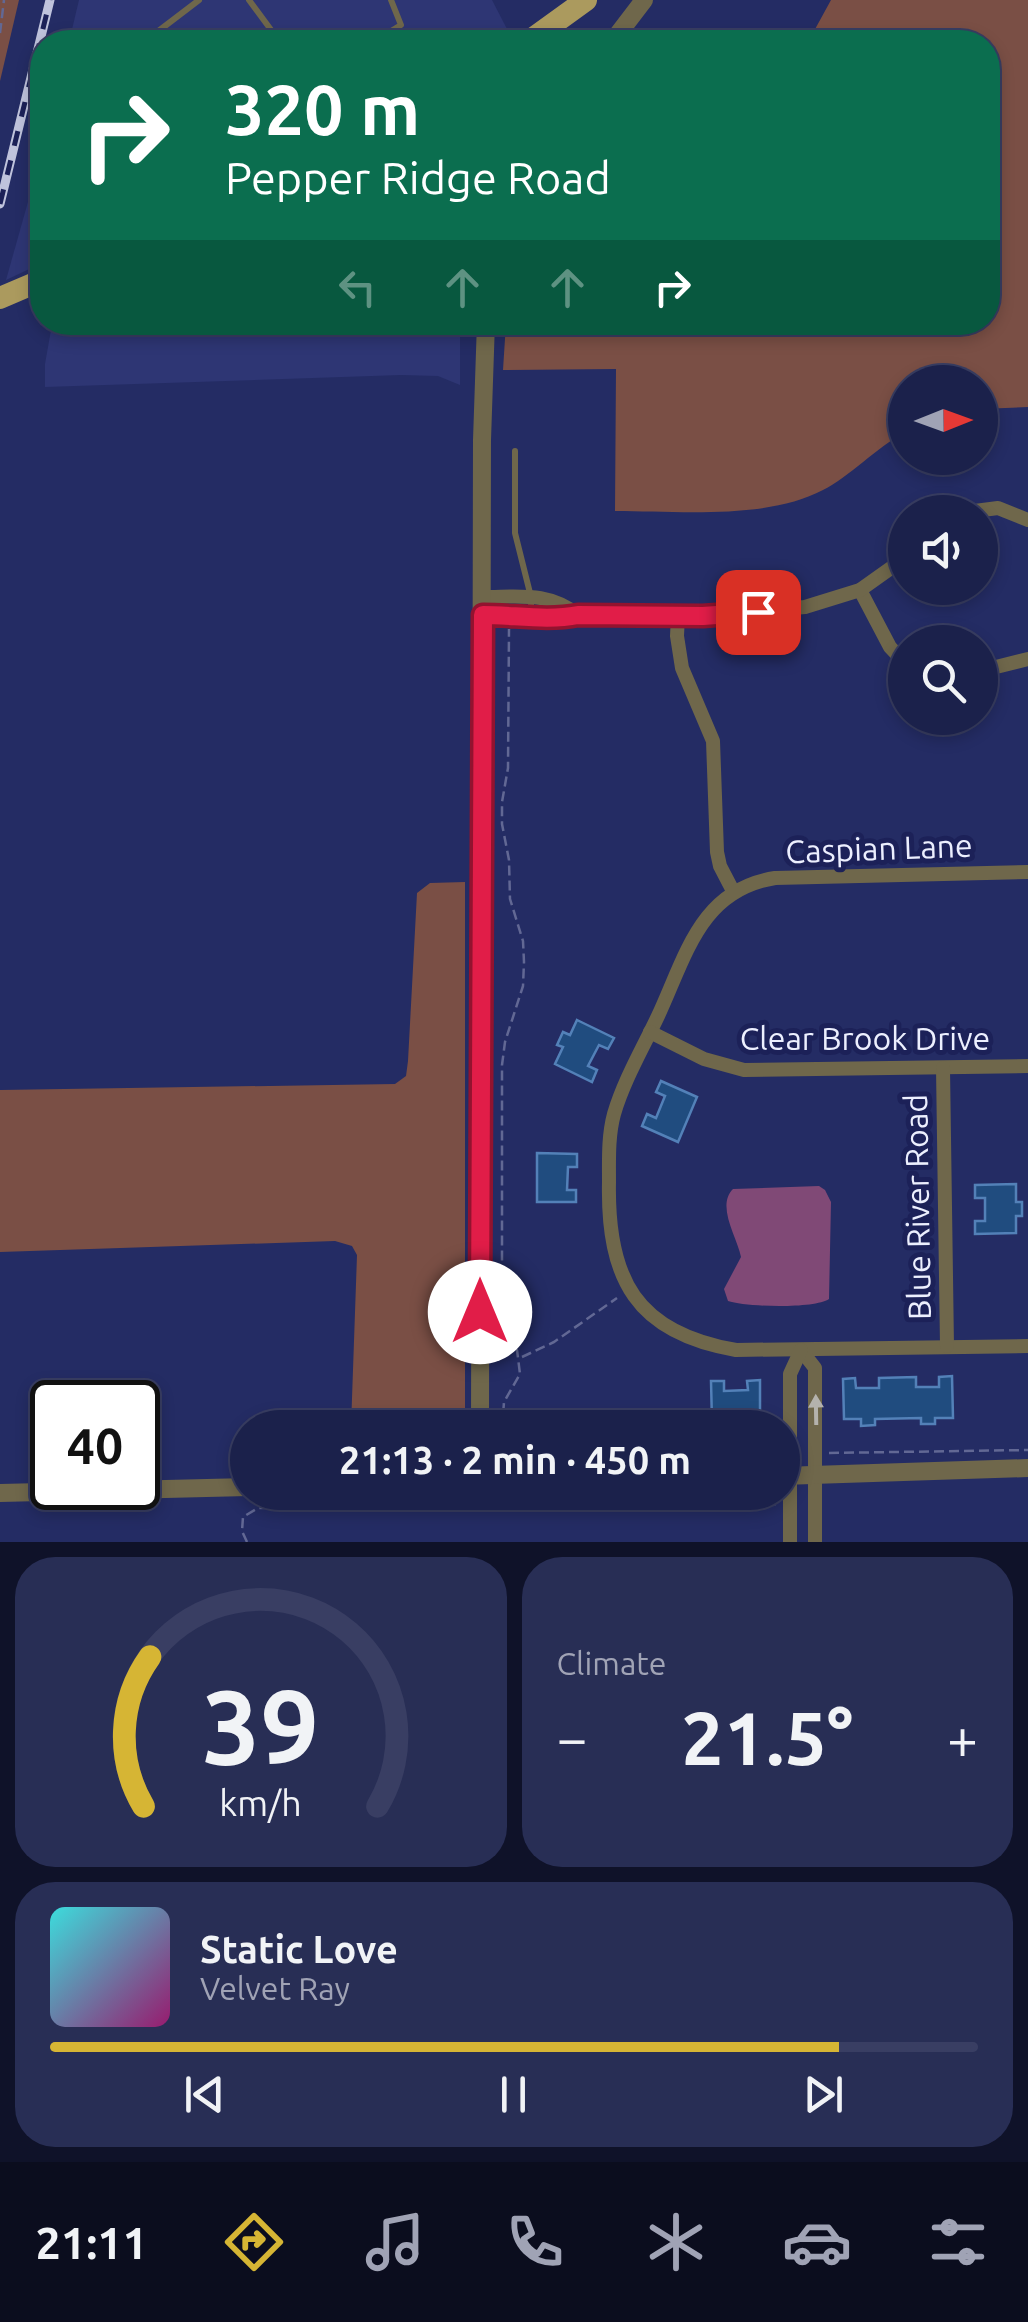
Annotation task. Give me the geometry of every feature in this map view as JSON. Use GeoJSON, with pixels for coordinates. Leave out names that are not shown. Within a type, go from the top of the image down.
{"type":"FeatureCollection","features":[{"type":"Feature","properties":{"kind":"main road"},"geometry":{"type":"LineString","coordinates":[[545,30],[586,0]]}},
{"type":"Feature","properties":{"kind":"main road"},"geometry":{"type":"LineString","coordinates":[[0,298],[30,285]]}},
{"type":"Feature","properties":{"kind":"street"},"geometry":{"type":"LineString","coordinates":[[621,30],[644,0]]}},
{"type":"Feature","properties":{"kind":"street"},"geometry":{"type":"LineString","coordinates":[[480,1410],[482,440],[486,335]]}},
{"type":"Feature","properties":{"kind":"street"},"geometry":{"type":"LineString","coordinates":[[998,508],[1028,520]]}},
{"type":"Feature","properties":{"kind":"street"},"geometry":{"type":"LineString","coordinates":[[482,606],[509,615],[558,619],[578,615],[727,615],[806,607],[860,590],[888,570]]}},
{"type":"Feature","properties":{"kind":"street"},"geometry":{"type":"LineString","coordinates":[[860,590],[888,643]]}},
{"type":"Feature","properties":{"kind":"street"},"geometry":{"type":"LineString","coordinates":[[482,606],[531,597],[561,602],[578,615]]}},
{"type":"Feature","properties":{"kind":"street"},"geometry":{"type":"LineString","coordinates":[[678,615],[682,668],[713,740],[717,852],[733,891],[713,908],[698,930],[619,1100],[610,1142],[610,1236],[615,1260],[630,1290],[661,1324],[705,1345],[736,1350],[1028,1346]]}},
{"type":"Feature","properties":{"kind":"street"},"geometry":{"type":"LineString","coordinates":[[998,666],[1028,659]]}},
{"type":"Feature","properties":{"kind":"street","name":"Caspian Lane"},"geometry":{"type":"LineString","coordinates":[[733,891],[760,880],[791,876],[1028,872]]}},
{"type":"Feature","properties":{"kind":"street","name":"Clear Brook Drive"},"geometry":{"type":"LineString","coordinates":[[650,1032],[704,1059],[744,1070],[1028,1066]]}},
{"type":"Feature","properties":{"kind":"street","name":"Blue River Road"},"geometry":{"type":"LineString","coordinates":[[942,1068],[947,1346]]}},
{"type":"Feature","properties":{"kind":"street"},"geometry":{"type":"LineString","coordinates":[[802,1350],[815,1368],[815,1542]]}},
{"type":"Feature","properties":{"kind":"street"},"geometry":{"type":"LineString","coordinates":[[789,1410],[790,1374],[802,1350]]}},
{"type":"Feature","properties":{"kind":"street"},"geometry":{"type":"LineString","coordinates":[[800,1476],[1028,1468]]}},
{"type":"Feature","properties":{"kind":"street"},"geometry":{"type":"LineString","coordinates":[[0,1493],[230,1487]]}},
{"type":"Feature","properties":{"kind":"street"},"geometry":{"type":"LineString","coordinates":[[788,1510],[790,1542]]}},
{"type":"Feature","properties":{"kind":"lane"},"geometry":{"type":"LineString","coordinates":[[160,30],[199,0]]}},
{"type":"Feature","properties":{"kind":"lane"},"geometry":{"type":"LineString","coordinates":[[249,0],[271,30]]}},
{"type":"Feature","properties":{"kind":"lane"},"geometry":{"type":"LineString","coordinates":[[391,0],[402,25],[393,30]]}},
{"type":"Feature","properties":{"kind":"lane"},"geometry":{"type":"LineString","coordinates":[[514,451],[515,533],[531,597],[531,615]]}},
{"type":"Feature","properties":{"kind":"path"},"geometry":{"type":"LineString","coordinates":[[0,34],[4,0]]}},
{"type":"Feature","properties":{"kind":"path"},"geometry":{"type":"LineString","coordinates":[[503,1410],[520,1374],[520,1358],[517,1350],[504,1342],[502,1333],[502,1064],[523,986],[524,962],[523,941],[510,899],[509,860],[502,824],[508,768],[509,615]]}},
{"type":"Feature","properties":{"kind":"path"},"geometry":{"type":"LineString","coordinates":[[520,1358],[554,1342],[630,1290]]}},
{"type":"Feature","properties":{"kind":"path"},"geometry":{"type":"LineString","coordinates":[[817,1454],[1028,1450]]}},
{"type":"Feature","properties":{"kind":"path"},"geometry":{"type":"LineString","coordinates":[[248,1542],[242,1521],[252,1510]]}},
{"type":"Feature","properties":{"kind":"shaded area"},"geometry":{"type":"Polygon","coordinates":[[[0,0],[19,0],[0,81],[0,0]]]}},
{"type":"Feature","properties":{"kind":"shaded area"},"geometry":{"type":"Polygon","coordinates":[[[79,0],[492,0],[507,29],[505,30],[72,30],[79,0]]]}},
{"type":"Feature","properties":{"kind":"shaded area"},"geometry":{"type":"Polygon","coordinates":[[[831,0],[1028,0],[1028,407],[998,408],[998,365],[888,365],[888,443],[823,490],[800,500],[749,510],[615,511],[616,369],[503,370],[505,335],[1000,335],[1000,30],[815,30],[831,0]]]}},
{"type":"Feature","properties":{"kind":"shaded area"},"geometry":{"type":"Polygon","coordinates":[[[30,195],[30,269],[6,280],[30,195]]]}},
{"type":"Feature","properties":{"kind":"shaded area"},"geometry":{"type":"Polygon","coordinates":[[[50,335],[460,335],[460,385],[438,376],[401,375],[45,387],[50,335]]]}},
{"type":"Feature","properties":{"kind":"shaded area"},"geometry":{"type":"Polygon","coordinates":[[[465,882],[465,1410],[352,1410],[357,1255],[352,1246],[335,1241],[0,1252],[0,1090],[395,1084],[406,1076],[417,893],[430,883],[465,882]]]}},
{"type":"Feature","properties":{"kind":"shaded area"},"geometry":{"type":"Polygon","coordinates":[[[819,1186],[831,1202],[829,1299],[780,1306],[728,1301],[724,1289],[741,1257],[727,1213],[728,1196],[733,1189],[819,1186]]]}},
{"type":"Feature","properties":{"kind":"building"},"geometry":{"type":"Polygon","coordinates":[[[577,1020],[614,1038],[608,1049],[599,1045],[588,1066],[597,1070],[592,1082],[555,1064],[563,1047],[557,1045],[563,1032],[570,1035],[577,1020]]]}},
{"type":"Feature","properties":{"kind":"building"},"geometry":{"type":"Polygon","coordinates":[[[661,1081],[697,1097],[678,1142],[642,1126],[647,1114],[656,1118],[665,1096],[656,1092],[661,1081]]]}},
{"type":"Feature","properties":{"kind":"building"},"geometry":{"type":"Polygon","coordinates":[[[537,1153],[577,1154],[577,1167],[568,1167],[567,1190],[576,1190],[576,1202],[537,1202],[537,1153]]]}},
{"type":"Feature","properties":{"kind":"building"},"geometry":{"type":"Polygon","coordinates":[[[1016,1184],[1016,1202],[1022,1202],[1022,1216],[1016,1216],[1016,1233],[975,1234],[975,1221],[985,1221],[985,1198],[975,1198],[975,1185],[1016,1184]]]}},
{"type":"Feature","properties":{"kind":"building"},"geometry":{"type":"Polygon","coordinates":[[[952,1376],[953,1418],[935,1418],[935,1424],[921,1424],[921,1418],[875,1419],[875,1425],[861,1426],[861,1419],[844,1419],[843,1379],[855,1378],[856,1388],[879,1388],[879,1378],[916,1377],[916,1387],[939,1387],[939,1377],[952,1376]]]}},
{"type":"Feature","properties":{"kind":"building"},"geometry":{"type":"Polygon","coordinates":[[[760,1380],[760,1410],[712,1410],[711,1381],[724,1381],[724,1391],[748,1390],[747,1381],[760,1380]]]}},
{"type":"Feature","properties":{"kind":"railway"},"geometry":{"type":"LineString","coordinates":[[43,30],[50,0]]}},
{"type":"Feature","properties":{"kind":"railway"},"geometry":{"type":"LineString","coordinates":[[0,204],[30,82]]}},
{"type":"Feature","properties":{"kind":"route"},"geometry":{"type":"LineString","coordinates":[[480,1312],[483,615],[558,619],[578,615],[703,616],[758,612]]}}]}
